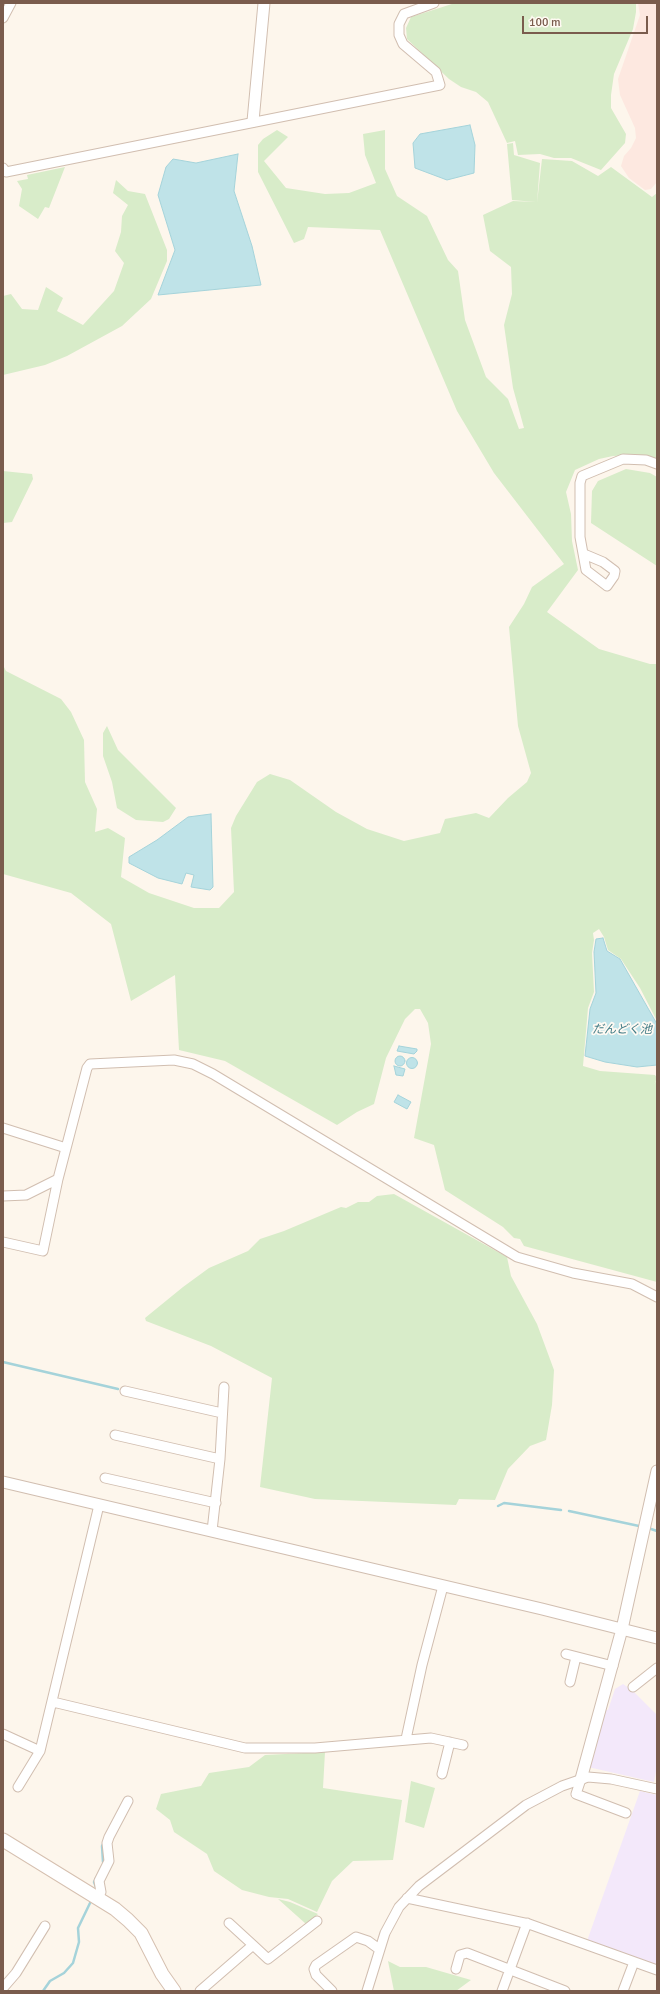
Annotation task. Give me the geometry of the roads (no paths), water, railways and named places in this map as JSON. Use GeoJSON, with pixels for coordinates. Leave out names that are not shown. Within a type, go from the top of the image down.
{"type":"FeatureCollection","features":[{"type":"Feature","properties":{"kind":"main road"},"geometry":{"type":"LineString","coordinates":[[3,1840],[115,1909],[141,1933],[162,1974],[174,1991]]}},
{"type":"Feature","properties":{"kind":"street"},"geometry":{"type":"LineString","coordinates":[[3,18],[11,3]]}},
{"type":"Feature","properties":{"kind":"street"},"geometry":{"type":"LineString","coordinates":[[253,121],[264,3]]}},
{"type":"Feature","properties":{"kind":"street"},"geometry":{"type":"LineString","coordinates":[[3,168],[6,172],[253,121],[440,85],[436,72],[403,44],[399,34],[399,24],[404,14],[434,3]]}},
{"type":"Feature","properties":{"kind":"street"},"geometry":{"type":"LineString","coordinates":[[584,554],[580,547],[580,483],[582,476],[623,459],[646,460],[657,464]]}},
{"type":"Feature","properties":{"kind":"street"},"geometry":{"type":"LineString","coordinates":[[3,1242],[42,1251],[84,1075],[90,1064],[174,1060],[193,1064],[230,1084],[517,1257],[573,1273],[632,1284],[657,1296]]}},
{"type":"Feature","properties":{"kind":"street"},"geometry":{"type":"LineString","coordinates":[[3,1128],[66,1148]]}},
{"type":"Feature","properties":{"kind":"street"},"geometry":{"type":"LineString","coordinates":[[3,1196],[26,1195],[58,1179]]}},
{"type":"Feature","properties":{"kind":"street"},"geometry":{"type":"LineString","coordinates":[[212,1531],[220,1459],[224,1387]]}},
{"type":"Feature","properties":{"kind":"street"},"geometry":{"type":"LineString","coordinates":[[126,1390],[222,1413]]}},
{"type":"Feature","properties":{"kind":"street"},"geometry":{"type":"LineString","coordinates":[[115,1435],[220,1459]]}},
{"type":"Feature","properties":{"kind":"street"},"geometry":{"type":"LineString","coordinates":[[626,1813],[576,1794],[622,1629],[657,1471]]}},
{"type":"Feature","properties":{"kind":"street"},"geometry":{"type":"LineString","coordinates":[[105,1478],[216,1503]]}},
{"type":"Feature","properties":{"kind":"street"},"geometry":{"type":"LineString","coordinates":[[3,1482],[657,1638]]}},
{"type":"Feature","properties":{"kind":"street"},"geometry":{"type":"LineString","coordinates":[[18,1787],[40,1751],[99,1505]]}},
{"type":"Feature","properties":{"kind":"street"},"geometry":{"type":"LineString","coordinates":[[406,1739],[422,1665],[443,1586]]}},
{"type":"Feature","properties":{"kind":"street"},"geometry":{"type":"LineString","coordinates":[[566,1654],[612,1666]]}},
{"type":"Feature","properties":{"kind":"street"},"geometry":{"type":"LineString","coordinates":[[570,1682],[576,1657]]}},
{"type":"Feature","properties":{"kind":"street"},"geometry":{"type":"LineString","coordinates":[[633,1687],[657,1668]]}},
{"type":"Feature","properties":{"kind":"street"},"geometry":{"type":"LineString","coordinates":[[52,1702],[245,1748],[315,1748],[431,1738],[463,1745]]}},
{"type":"Feature","properties":{"kind":"street"},"geometry":{"type":"LineString","coordinates":[[3,1734],[40,1751]]}},
{"type":"Feature","properties":{"kind":"street"},"geometry":{"type":"LineString","coordinates":[[442,1774],[450,1742]]}},
{"type":"Feature","properties":{"kind":"street"},"geometry":{"type":"LineString","coordinates":[[367,1991],[379,1949],[391,1920],[407,1898],[419,1886],[526,1805],[541,1796],[581,1779],[592,1777],[611,1779],[657,1789]]}},
{"type":"Feature","properties":{"kind":"street"},"geometry":{"type":"LineString","coordinates":[[98,1898],[101,1892],[99,1881],[109,1860],[107,1843],[128,1802]]}},
{"type":"Feature","properties":{"kind":"street"},"geometry":{"type":"LineString","coordinates":[[407,1898],[526,1923],[657,1970]]}},
{"type":"Feature","properties":{"kind":"street"},"geometry":{"type":"LineString","coordinates":[[229,1923],[268,1960],[317,1921]]}},
{"type":"Feature","properties":{"kind":"street"},"geometry":{"type":"LineString","coordinates":[[502,1991],[526,1923]]}},
{"type":"Feature","properties":{"kind":"street"},"geometry":{"type":"LineString","coordinates":[[3,1988],[16,1973],[45,1926]]}},
{"type":"Feature","properties":{"kind":"street"},"geometry":{"type":"LineString","coordinates":[[332,1991],[316,1975],[314,1969],[316,1965],[356,1937],[368,1941],[379,1949]]}},
{"type":"Feature","properties":{"kind":"street"},"geometry":{"type":"LineString","coordinates":[[200,1991],[253,1945]]}},
{"type":"Feature","properties":{"kind":"street"},"geometry":{"type":"LineString","coordinates":[[456,1970],[460,1955],[467,1953],[506,1967],[509,1971],[565,1991]]}},
{"type":"Feature","properties":{"kind":"street"},"geometry":{"type":"LineString","coordinates":[[623,1991],[634,1962]]}},
{"type":"Feature","properties":{"kind":"water"},"geometry":{"type":"Polygon","coordinates":[[[470,125],[475,145],[474,173],[447,180],[415,168],[413,143],[420,134],[470,125]]]}},
{"type":"Feature","properties":{"kind":"water"},"geometry":{"type":"Polygon","coordinates":[[[238,154],[234,191],[252,246],[261,285],[158,295],[175,250],[158,195],[166,167],[173,159],[196,163],[238,154]]]}},
{"type":"Feature","properties":{"kind":"water"},"geometry":{"type":"Polygon","coordinates":[[[211,814],[213,887],[210,890],[191,887],[194,875],[186,873],[182,884],[158,878],[129,863],[129,857],[157,840],[188,817],[211,814]]]}},
{"type":"Feature","properties":{"kind":"water","name":"だんどく池"},"geometry":{"type":"Polygon","coordinates":[[[603,938],[607,951],[620,959],[657,1024],[657,1065],[637,1067],[605,1062],[585,1056],[590,1009],[596,993],[594,952],[596,939],[603,938]]]}},
{"type":"Feature","properties":{"kind":"water"},"geometry":{"type":"Polygon","coordinates":[[[399,1046],[417,1049],[417,1051],[414,1054],[397,1051],[399,1046]]]}},
{"type":"Feature","properties":{"kind":"water"},"geometry":{"type":"Polygon","coordinates":[[[400,1056],[405,1061],[400,1066],[395,1061],[400,1056]]]}},
{"type":"Feature","properties":{"kind":"water"},"geometry":{"type":"Polygon","coordinates":[[[412,1057],[416,1059],[418,1063],[416,1067],[412,1069],[408,1067],[406,1063],[408,1059],[412,1057]]]}},
{"type":"Feature","properties":{"kind":"water"},"geometry":{"type":"Polygon","coordinates":[[[394,1066],[405,1069],[403,1076],[396,1075],[394,1066]]]}},
{"type":"Feature","properties":{"kind":"water"},"geometry":{"type":"Polygon","coordinates":[[[398,1095],[411,1102],[407,1109],[394,1102],[398,1095]]]}},
{"type":"Feature","properties":{"kind":"waterway"},"geometry":{"type":"LineString","coordinates":[[3,1362],[118,1389]]}},
{"type":"Feature","properties":{"kind":"waterway"},"geometry":{"type":"LineString","coordinates":[[498,1506],[504,1503],[561,1510]]}},
{"type":"Feature","properties":{"kind":"waterway"},"geometry":{"type":"LineString","coordinates":[[569,1511],[639,1526]]}},
{"type":"Feature","properties":{"kind":"waterway"},"geometry":{"type":"LineString","coordinates":[[651,1529],[657,1531]]}},
{"type":"Feature","properties":{"kind":"waterway"},"geometry":{"type":"LineString","coordinates":[[103,1862],[102,1846],[104,1842]]}},
{"type":"Feature","properties":{"kind":"waterway"},"geometry":{"type":"LineString","coordinates":[[96,1878],[94,1882],[96,1887]]}},
{"type":"Feature","properties":{"kind":"waterway"},"geometry":{"type":"LineString","coordinates":[[43,1991],[50,1981],[64,1973],[73,1963],[79,1942],[78,1928],[91,1901]]}}]}
